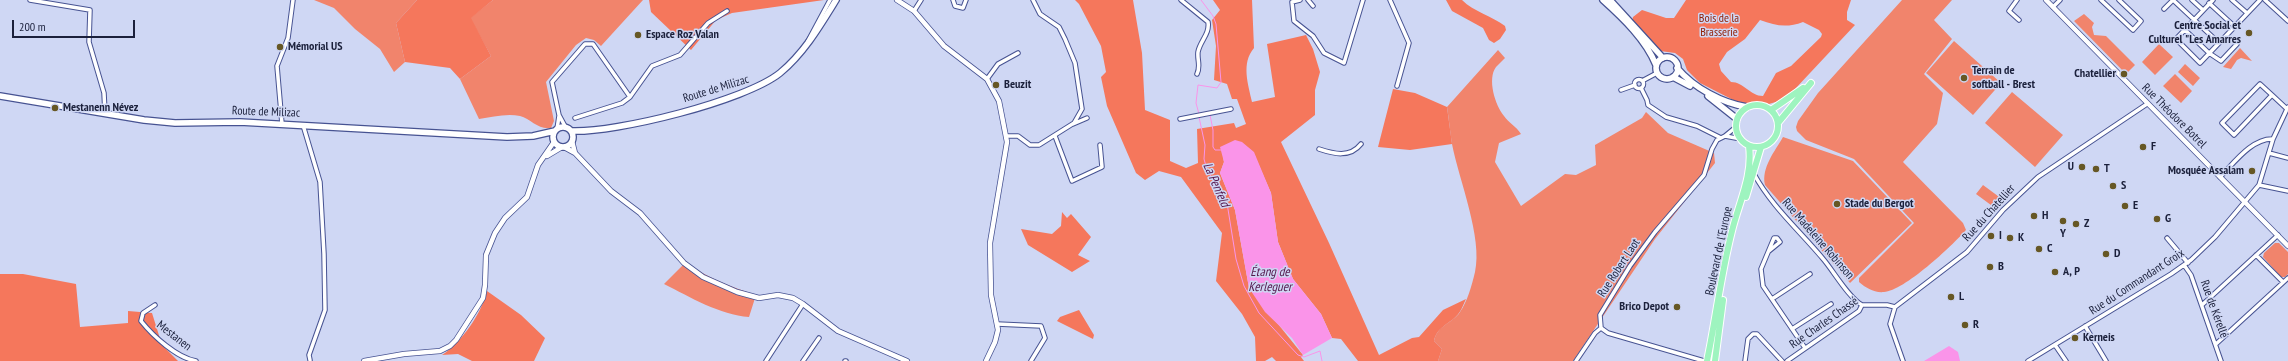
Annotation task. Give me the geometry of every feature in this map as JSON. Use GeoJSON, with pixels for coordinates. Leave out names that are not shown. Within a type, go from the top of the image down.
{"type":"FeatureCollection","features":[{"type":"Feature","properties":{"kind":"main road","name":"Route de Milizac"},"geometry":{"type":"LineString","coordinates":[[572,140],[587,132],[682,111],[756,88],[780,73],[807,44],[836,0]]}},
{"type":"Feature","properties":{"kind":"main road"},"geometry":{"type":"LineString","coordinates":[[1604,0],[1633,30],[1650,52],[1656,65],[1657,73],[1665,79],[1673,77],[1713,99],[1737,119]]}},
{"type":"Feature","properties":{"kind":"main road"},"geometry":{"type":"LineString","coordinates":[[1610,0],[1663,58],[1674,60],[1677,68],[1688,80],[1732,105],[1747,107],[1759,105],[1771,110],[1778,123],[1778,129],[1772,141],[1760,147],[1749,146],[1740,139],[1736,127],[1737,119],[1747,107]]}},
{"type":"Feature","properties":{"kind":"main road"},"geometry":{"type":"LineString","coordinates":[[1656,65],[1663,58]]}},
{"type":"Feature","properties":{"kind":"main road"},"geometry":{"type":"LineString","coordinates":[[1673,77],[1677,68]]}},
{"type":"Feature","properties":{"kind":"main road"},"geometry":{"type":"LineString","coordinates":[[1771,110],[1811,83],[1778,123]]}},
{"type":"Feature","properties":{"kind":"main road","name":"Route de Milizac"},"geometry":{"type":"LineString","coordinates":[[0,96],[144,120],[175,123],[240,122],[479,136],[533,136],[556,130]]}},
{"type":"Feature","properties":{"kind":"main road","name":"Route de Milizac"},"geometry":{"type":"LineString","coordinates":[[568,129],[587,132]]}},
{"type":"Feature","properties":{"kind":"main road"},"geometry":{"type":"LineString","coordinates":[[568,129],[572,140],[563,147],[554,142],[556,130],[568,129]]}},
{"type":"Feature","properties":{"kind":"main road","name":"Route de Milizac"},"geometry":{"type":"LineString","coordinates":[[533,136],[554,142]]}},
{"type":"Feature","properties":{"kind":"main road","name":"Boulevard de l'Europe"},"geometry":{"type":"LineString","coordinates":[[1707,361],[1732,232],[1750,172],[1751,159],[1749,146]]}},
{"type":"Feature","properties":{"kind":"main road","name":"Boulevard de l'Europe"},"geometry":{"type":"LineString","coordinates":[[1715,361],[1730,255],[1754,174],[1760,147]]}},
{"type":"Feature","properties":{"kind":"street"},"geometry":{"type":"LineString","coordinates":[[30,0],[90,10],[89,42],[104,93],[105,113]]}},
{"type":"Feature","properties":{"kind":"street"},"geometry":{"type":"LineString","coordinates":[[282,124],[277,66],[288,38],[293,0]]}},
{"type":"Feature","properties":{"kind":"street"},"geometry":{"type":"LineString","coordinates":[[807,44],[808,36],[830,0]]}},
{"type":"Feature","properties":{"kind":"street"},"geometry":{"type":"LineString","coordinates":[[897,0],[914,11],[944,46],[987,79],[999,101],[1007,136],[1006,151],[990,243],[991,295],[997,324],[995,342],[986,361]]}},
{"type":"Feature","properties":{"kind":"street"},"geometry":{"type":"LineString","coordinates":[[914,11],[921,0]]}},
{"type":"Feature","properties":{"kind":"street"},"geometry":{"type":"LineString","coordinates":[[954,0],[955,6],[963,8],[966,0]]}},
{"type":"Feature","properties":{"kind":"street"},"geometry":{"type":"LineString","coordinates":[[1033,0],[1040,14],[1059,27],[1075,63],[1082,109],[1073,124]]}},
{"type":"Feature","properties":{"kind":"street"},"geometry":{"type":"LineString","coordinates":[[1181,0],[1208,22],[1208,32],[1198,53],[1199,69],[1197,74]]}},
{"type":"Feature","properties":{"kind":"street"},"geometry":{"type":"LineString","coordinates":[[1300,0],[1292,2],[1294,22],[1313,36],[1324,54],[1344,63],[1364,0]]}},
{"type":"Feature","properties":{"kind":"street"},"geometry":{"type":"LineString","coordinates":[[1308,0],[1314,6]]}},
{"type":"Feature","properties":{"kind":"street"},"geometry":{"type":"LineString","coordinates":[[1390,0],[1409,43],[1397,86]]}},
{"type":"Feature","properties":{"kind":"street"},"geometry":{"type":"LineString","coordinates":[[2017,0],[2010,11],[2019,20]]}},
{"type":"Feature","properties":{"kind":"street","name":"Rue Théodore Botrel"},"geometry":{"type":"LineString","coordinates":[[2046,0],[2288,246]]}},
{"type":"Feature","properties":{"kind":"street"},"geometry":{"type":"LineString","coordinates":[[2053,7],[2060,0]]}},
{"type":"Feature","properties":{"kind":"street"},"geometry":{"type":"LineString","coordinates":[[2104,1],[2132,30],[2141,21],[2119,0]]}},
{"type":"Feature","properties":{"kind":"street"},"geometry":{"type":"LineString","coordinates":[[2164,9],[2173,0],[2219,43]]}},
{"type":"Feature","properties":{"kind":"street"},"geometry":{"type":"LineString","coordinates":[[2192,0],[2203,10]]}},
{"type":"Feature","properties":{"kind":"street"},"geometry":{"type":"LineString","coordinates":[[2213,0],[2176,39],[2200,63],[2260,0]]}},
{"type":"Feature","properties":{"kind":"street"},"geometry":{"type":"LineString","coordinates":[[2232,0],[2247,13]]}},
{"type":"Feature","properties":{"kind":"street"},"geometry":{"type":"LineString","coordinates":[[2265,0],[2288,21]]}},
{"type":"Feature","properties":{"kind":"street"},"geometry":{"type":"LineString","coordinates":[[2210,4],[2234,26]]}},
{"type":"Feature","properties":{"kind":"street"},"geometry":{"type":"LineString","coordinates":[[575,118],[622,103],[630,97],[652,66],[680,55],[708,23],[727,11]]}},
{"type":"Feature","properties":{"kind":"street"},"geometry":{"type":"LineString","coordinates":[[2185,30],[2209,53],[2220,61],[2237,44]]}},
{"type":"Feature","properties":{"kind":"street"},"geometry":{"type":"LineString","coordinates":[[568,129],[559,115],[552,82],[588,42],[593,44],[630,97]]}},
{"type":"Feature","properties":{"kind":"street"},"geometry":{"type":"LineString","coordinates":[[987,79],[998,64],[1018,53]]}},
{"type":"Feature","properties":{"kind":"street"},"geometry":{"type":"LineString","coordinates":[[1621,90],[1635,85],[1637,80],[1642,81],[1657,73]]}},
{"type":"Feature","properties":{"kind":"street"},"geometry":{"type":"LineString","coordinates":[[1642,81],[1643,85],[1641,88],[1648,105],[1666,117],[1697,126],[1723,137],[1740,139]]}},
{"type":"Feature","properties":{"kind":"street"},"geometry":{"type":"LineString","coordinates":[[2272,95],[2234,135],[2222,123],[2260,84],[2288,108]]}},
{"type":"Feature","properties":{"kind":"street"},"geometry":{"type":"LineString","coordinates":[[1635,85],[1641,88]]}},
{"type":"Feature","properties":{"kind":"street","name":"Rue du Chatellier"},"geometry":{"type":"LineString","coordinates":[[1895,307],[1967,252],[2011,201],[2041,174],[2147,104]]}},
{"type":"Feature","properties":{"kind":"street","name":"Rue du Commandant Groix"},"geometry":{"type":"LineString","coordinates":[[2028,361],[2186,264],[2215,237],[2259,185],[2273,139],[2288,108]]}},
{"type":"Feature","properties":{"kind":"street"},"geometry":{"type":"LineString","coordinates":[[1180,119],[1199,114],[1231,109]]}},
{"type":"Feature","properties":{"kind":"street"},"geometry":{"type":"LineString","coordinates":[[556,130],[559,115]]}},
{"type":"Feature","properties":{"kind":"street"},"geometry":{"type":"LineString","coordinates":[[1007,136],[1018,136],[1034,146],[1055,136],[1073,124],[1087,118]]}},
{"type":"Feature","properties":{"kind":"street"},"geometry":{"type":"LineString","coordinates":[[303,125],[320,182],[324,254],[325,310],[309,356],[310,361]]}},
{"type":"Feature","properties":{"kind":"street","name":"Rue Robert Laot"},"geometry":{"type":"LineString","coordinates":[[1601,328],[1600,315],[1630,266],[1656,232],[1704,175],[1714,144],[1736,127]]}},
{"type":"Feature","properties":{"kind":"street"},"geometry":{"type":"LineString","coordinates":[[1055,136],[1072,181],[1102,167],[1100,145]]}},
{"type":"Feature","properties":{"kind":"street"},"geometry":{"type":"LineString","coordinates":[[2220,177],[2254,144],[2267,139],[2273,139]]}},
{"type":"Feature","properties":{"kind":"street"},"geometry":{"type":"LineString","coordinates":[[572,140],[575,153]]}},
{"type":"Feature","properties":{"kind":"street"},"geometry":{"type":"LineString","coordinates":[[364,361],[404,354],[440,351],[450,346],[456,340],[483,298],[488,248],[505,218],[527,196],[538,165],[554,142]]}},
{"type":"Feature","properties":{"kind":"street"},"geometry":{"type":"LineString","coordinates":[[1319,149],[1349,154],[1356,151],[1361,144]]}},
{"type":"Feature","properties":{"kind":"street"},"geometry":{"type":"LineString","coordinates":[[542,160],[563,147],[575,153],[612,191],[640,213],[669,247],[696,273],[737,292],[759,298],[783,295],[803,304],[838,331],[907,361]]}},
{"type":"Feature","properties":{"kind":"street"},"geometry":{"type":"LineString","coordinates":[[2270,152],[2288,158]]}},
{"type":"Feature","properties":{"kind":"street","name":"Rue Madeleine Robinson"},"geometry":{"type":"LineString","coordinates":[[1754,174],[1760,185],[1790,224],[1824,259],[1855,300],[1862,304]]}},
{"type":"Feature","properties":{"kind":"street"},"geometry":{"type":"LineString","coordinates":[[1751,184],[1760,185]]}},
{"type":"Feature","properties":{"kind":"street"},"geometry":{"type":"LineString","coordinates":[[2259,185],[2288,191]]}},
{"type":"Feature","properties":{"kind":"street"},"geometry":{"type":"LineString","coordinates":[[2202,306],[2278,235]]}},
{"type":"Feature","properties":{"kind":"street","name":"Rue de Kérellé"},"geometry":{"type":"LineString","coordinates":[[2167,238],[2186,264],[2191,275],[2221,361]]}},
{"type":"Feature","properties":{"kind":"street"},"geometry":{"type":"LineString","coordinates":[[1769,251],[1761,269],[1763,286],[1805,348]]}},
{"type":"Feature","properties":{"kind":"street"},"geometry":{"type":"LineString","coordinates":[[2256,255],[2283,282]]}},
{"type":"Feature","properties":{"kind":"street"},"geometry":{"type":"LineString","coordinates":[[1772,299],[1810,274]]}},
{"type":"Feature","properties":{"kind":"street"},"geometry":{"type":"LineString","coordinates":[[2216,344],[2288,278]]}},
{"type":"Feature","properties":{"kind":"street"},"geometry":{"type":"LineString","coordinates":[[766,361],[803,304]]}},
{"type":"Feature","properties":{"kind":"street"},"geometry":{"type":"LineString","coordinates":[[1792,329],[1830,304]]}},
{"type":"Feature","properties":{"kind":"street","name":"Rue Charles Chassé"},"geometry":{"type":"LineString","coordinates":[[1788,361],[1859,310],[1862,304],[1887,305],[1895,307]]}},
{"type":"Feature","properties":{"kind":"street","name":"Mestanen"},"geometry":{"type":"LineString","coordinates":[[155,305],[143,313],[141,321],[177,355],[185,360],[196,361]]}},
{"type":"Feature","properties":{"kind":"street"},"geometry":{"type":"LineString","coordinates":[[1895,307],[1890,324],[1903,361]]}},
{"type":"Feature","properties":{"kind":"street"},"geometry":{"type":"LineString","coordinates":[[997,324],[1041,326],[1045,338],[1031,361]]}},
{"type":"Feature","properties":{"kind":"street"},"geometry":{"type":"LineString","coordinates":[[2086,326],[2106,361]]}},
{"type":"Feature","properties":{"kind":"street"},"geometry":{"type":"LineString","coordinates":[[1576,361],[1595,333],[1601,328],[1608,333],[1628,340],[1704,361]]}},
{"type":"Feature","properties":{"kind":"street"},"geometry":{"type":"LineString","coordinates":[[1745,361],[1748,339],[1754,334],[1757,334],[1782,361]]}},
{"type":"Feature","properties":{"kind":"street"},"geometry":{"type":"LineString","coordinates":[[803,361],[819,338]]}},
{"type":"Feature","properties":{"kind":"street"},"geometry":{"type":"LineString","coordinates":[[2055,345],[2066,361]]}},
{"type":"Feature","properties":{"kind":"shaded area"},"geometry":{"type":"Polygon","coordinates":[[[314,0],[417,0],[396,23],[405,62],[394,72],[380,49],[355,29],[334,8],[314,0]]]}},
{"type":"Feature","properties":{"kind":"shaded area"},"geometry":{"type":"Polygon","coordinates":[[[493,0],[643,0],[601,46],[594,40],[586,38],[576,45],[546,82],[554,121],[551,128],[546,128],[538,126],[524,117],[515,115],[479,119],[460,79],[491,56],[470,18],[493,0]]]}},
{"type":"Feature","properties":{"kind":"shaded area"},"geometry":{"type":"Polygon","coordinates":[[[1902,0],[1952,0],[1934,20],[1952,39],[1924,74],[1943,93],[1937,124],[1903,162],[1963,223],[1966,230],[1927,267],[1915,276],[1893,290],[1880,292],[1870,290],[1864,286],[1859,282],[1859,278],[1914,223],[1854,159],[1806,140],[1797,131],[1796,127],[1798,121],[1818,93],[1902,0]]]}},
{"type":"Feature","properties":{"kind":"shaded area"},"geometry":{"type":"Polygon","coordinates":[[[2084,14],[2094,23],[2092,27],[2094,35],[2106,36],[2135,65],[2126,74],[2074,21],[2084,14]]]}},
{"type":"Feature","properties":{"kind":"shaded area","name":"Terrain de softball - Brest"},"geometry":{"type":"Polygon","coordinates":[[[1954,41],[2001,83],[1973,115],[1926,73],[1954,41]]]}},
{"type":"Feature","properties":{"kind":"shaded area"},"geometry":{"type":"Polygon","coordinates":[[[2159,44],[2173,57],[2155,75],[2142,62],[2159,44]]]}},
{"type":"Feature","properties":{"kind":"shaded area"},"geometry":{"type":"Polygon","coordinates":[[[2240,48],[2252,61],[2241,58],[2237,60],[2231,69],[2223,67],[2240,48]]]}},
{"type":"Feature","properties":{"kind":"shaded area"},"geometry":{"type":"Polygon","coordinates":[[[1498,50],[1505,58],[1493,72],[1493,92],[1504,116],[1521,134],[1499,143],[1495,162],[1521,206],[1565,174],[1576,175],[1596,165],[1595,145],[1642,118],[1646,112],[1668,133],[1714,153],[1715,163],[1655,239],[1573,361],[1438,361],[1442,349],[1434,341],[1438,331],[1457,316],[1463,308],[1475,272],[1477,258],[1473,226],[1455,158],[1447,107],[1498,50]]]}},
{"type":"Feature","properties":{"kind":"shaded area"},"geometry":{"type":"Polygon","coordinates":[[[2185,64],[2200,78],[2193,86],[2178,72],[2185,64]]]}},
{"type":"Feature","properties":{"kind":"shaded area"},"geometry":{"type":"Polygon","coordinates":[[[2175,74],[2192,91],[2181,103],[2163,86],[2175,74]]]}},
{"type":"Feature","properties":{"kind":"shaded area"},"geometry":{"type":"Polygon","coordinates":[[[2012,92],[2063,135],[2035,167],[1985,123],[2012,92]]]}},
{"type":"Feature","properties":{"kind":"shaded area","name":"Stade du Bergot"},"geometry":{"type":"Polygon","coordinates":[[[1783,137],[1853,161],[1912,223],[1850,283],[1765,185],[1764,179],[1767,166],[1783,137]]]}},
{"type":"Feature","properties":{"kind":"shaded area"},"geometry":{"type":"Polygon","coordinates":[[[1983,185],[2002,199],[1995,208],[1976,194],[1983,185]]]}},
{"type":"Feature","properties":{"kind":"shaded area"},"geometry":{"type":"Polygon","coordinates":[[[2275,243],[2279,243],[2288,252],[2288,274],[2285,277],[2281,277],[2263,257],[2264,253],[2275,243]]]}},
{"type":"Feature","properties":{"kind":"shaded area"},"geometry":{"type":"Polygon","coordinates":[[[686,262],[702,273],[756,295],[749,317],[738,316],[716,309],[664,284],[686,262]]]}},
{"type":"Feature","properties":{"kind":"green space"},"geometry":{"type":"Polygon","coordinates":[[[417,0],[493,0],[471,18],[491,56],[460,79],[450,68],[405,62],[396,23],[417,0]]]}},
{"type":"Feature","properties":{"kind":"green space"},"geometry":{"type":"Polygon","coordinates":[[[649,0],[824,0],[732,13],[716,20],[691,50],[651,12],[649,0]]]}},
{"type":"Feature","properties":{"kind":"green space"},"geometry":{"type":"Polygon","coordinates":[[[1075,0],[1133,0],[1142,53],[1145,110],[1170,120],[1170,161],[1186,168],[1198,163],[1197,129],[1234,123],[1236,128],[1246,124],[1237,99],[1232,99],[1227,84],[1214,80],[1216,46],[1212,20],[1220,10],[1213,0],[1252,0],[1254,48],[1248,60],[1247,81],[1252,102],[1275,97],[1267,44],[1306,35],[1313,49],[1320,72],[1315,90],[1315,115],[1281,142],[1329,243],[1379,355],[1412,338],[1419,337],[1443,310],[1466,299],[1456,317],[1441,328],[1436,336],[1434,341],[1442,349],[1438,361],[1358,361],[1341,339],[1332,338],[1321,314],[1293,279],[1278,242],[1271,193],[1253,152],[1222,150],[1224,162],[1220,173],[1235,210],[1249,288],[1303,355],[1301,357],[1304,361],[1276,361],[1272,357],[1265,361],[1256,361],[1255,337],[1242,314],[1216,281],[1222,233],[1181,177],[1159,171],[1145,180],[1136,173],[1107,106],[1101,77],[1106,72],[1101,46],[1079,4],[1075,0]]]}},
{"type":"Feature","properties":{"kind":"green space"},"geometry":{"type":"Polygon","coordinates":[[[1446,0],[1462,0],[1472,8],[1505,26],[1506,30],[1500,39],[1494,43],[1489,40],[1483,28],[1452,11],[1446,0]]]}},
{"type":"Feature","properties":{"kind":"green space","name":"Bois de la Brasserie"},"geometry":{"type":"Polygon","coordinates":[[[1686,0],[1851,0],[1847,12],[1847,20],[1855,25],[1795,89],[1779,101],[1769,104],[1761,102],[1743,105],[1700,83],[1687,70],[1683,59],[1675,53],[1660,51],[1632,21],[1633,17],[1642,10],[1666,18],[1674,18],[1686,0]],[[1760,20],[1745,39],[1727,52],[1719,64],[1721,71],[1731,82],[1740,84],[1754,94],[1763,96],[1776,73],[1791,66],[1821,37],[1822,34],[1819,30],[1803,22],[1787,26],[1760,20]]]}},
{"type":"Feature","properties":{"kind":"green space"},"geometry":{"type":"Polygon","coordinates":[[[1393,89],[1415,93],[1447,107],[1452,144],[1410,150],[1378,147],[1393,89]]]}},
{"type":"Feature","properties":{"kind":"green space"},"geometry":{"type":"Polygon","coordinates":[[[1062,212],[1067,218],[1071,214],[1091,237],[1078,255],[1090,261],[1072,272],[1028,245],[1021,229],[1052,234],[1061,226],[1062,212]]]}},
{"type":"Feature","properties":{"kind":"green space"},"geometry":{"type":"Polygon","coordinates":[[[0,274],[23,274],[76,284],[80,327],[128,323],[128,311],[152,313],[162,345],[178,361],[0,361],[0,274]]]}},
{"type":"Feature","properties":{"kind":"green space"},"geometry":{"type":"Polygon","coordinates":[[[487,291],[521,315],[545,338],[534,361],[472,361],[458,354],[442,355],[457,343],[470,327],[480,309],[487,291]]]}},
{"type":"Feature","properties":{"kind":"green space"},"geometry":{"type":"Polygon","coordinates":[[[1079,310],[1094,335],[1093,339],[1057,321],[1060,317],[1079,310]]]}},
{"type":"Feature","properties":{"kind":"water","name":"Étang de Kerleguer"},"geometry":{"type":"Polygon","coordinates":[[[1235,140],[1242,142],[1254,152],[1271,193],[1278,242],[1293,279],[1321,314],[1332,338],[1303,355],[1292,338],[1265,312],[1249,288],[1235,210],[1220,173],[1224,162],[1220,147],[1235,140]]]}},
{"type":"Feature","properties":{"kind":"water"},"geometry":{"type":"Polygon","coordinates":[[[1949,346],[1958,352],[1960,361],[1924,361],[1949,346]]]}},
{"type":"Feature","properties":{"kind":"waterway","name":"La Penfeld"},"geometry":{"type":"LineString","coordinates":[[1199,114],[1196,103],[1198,85],[1217,88],[1221,82],[1216,24],[1213,16],[1201,0]]}},
{"type":"Feature","properties":{"kind":"waterway","name":"La Penfeld"},"geometry":{"type":"LineString","coordinates":[[1210,115],[1213,130],[1213,147],[1215,150],[1222,150]]}},
{"type":"Feature","properties":{"kind":"waterway","name":"La Penfeld"},"geometry":{"type":"LineString","coordinates":[[1199,117],[1205,145],[1204,159],[1207,170],[1227,203],[1236,259],[1244,286],[1259,313],[1298,355],[1304,357],[1320,351],[1322,361]]}},
{"type":"Feature","properties":{"kind":"place","name":"Centre Social et Culturel \"Les Amarres"},"geometry":{"type":"Point","coordinates":[2249,33]}},
{"type":"Feature","properties":{"kind":"place","name":"Espace Roz Valan"},"geometry":{"type":"Point","coordinates":[638,35]}},
{"type":"Feature","properties":{"kind":"place","name":"Mémorial US"},"geometry":{"type":"Point","coordinates":[280,47]}},
{"type":"Feature","properties":{"kind":"place","name":"Chatellier"},"geometry":{"type":"Point","coordinates":[2124,74]}},
{"type":"Feature","properties":{"kind":"place","name":"Terrain de softball - Brest"},"geometry":{"type":"Point","coordinates":[1964,78]}},
{"type":"Feature","properties":{"kind":"place","name":"Beuzit"},"geometry":{"type":"Point","coordinates":[996,85]}},
{"type":"Feature","properties":{"kind":"place","name":"Mestanenn Névez"},"geometry":{"type":"Point","coordinates":[55,108]}},
{"type":"Feature","properties":{"kind":"place","name":"F"},"geometry":{"type":"Point","coordinates":[2143,147]}},
{"type":"Feature","properties":{"kind":"place","name":"U"},"geometry":{"type":"Point","coordinates":[2082,167]}},
{"type":"Feature","properties":{"kind":"place","name":"T"},"geometry":{"type":"Point","coordinates":[2096,169]}},
{"type":"Feature","properties":{"kind":"place","name":"Mosquée Assalam"},"geometry":{"type":"Point","coordinates":[2252,171]}},
{"type":"Feature","properties":{"kind":"place","name":"S"},"geometry":{"type":"Point","coordinates":[2113,186]}},
{"type":"Feature","properties":{"kind":"place","name":"Stade du Bergot"},"geometry":{"type":"Point","coordinates":[1837,204]}},
{"type":"Feature","properties":{"kind":"place","name":"E"},"geometry":{"type":"Point","coordinates":[2125,206]}},
{"type":"Feature","properties":{"kind":"place","name":"H"},"geometry":{"type":"Point","coordinates":[2034,216]}},
{"type":"Feature","properties":{"kind":"place","name":"G"},"geometry":{"type":"Point","coordinates":[2157,219]}},
{"type":"Feature","properties":{"kind":"place","name":"Y"},"geometry":{"type":"Point","coordinates":[2063,221]}},
{"type":"Feature","properties":{"kind":"place","name":"Z"},"geometry":{"type":"Point","coordinates":[2076,224]}},
{"type":"Feature","properties":{"kind":"place","name":"I"},"geometry":{"type":"Point","coordinates":[1991,236]}},
{"type":"Feature","properties":{"kind":"place","name":"K"},"geometry":{"type":"Point","coordinates":[2010,238]}},
{"type":"Feature","properties":{"kind":"place","name":"C"},"geometry":{"type":"Point","coordinates":[2039,249]}},
{"type":"Feature","properties":{"kind":"place","name":"D"},"geometry":{"type":"Point","coordinates":[2106,254]}},
{"type":"Feature","properties":{"kind":"place","name":"B"},"geometry":{"type":"Point","coordinates":[1990,267]}},
{"type":"Feature","properties":{"kind":"place","name":"A, P"},"geometry":{"type":"Point","coordinates":[2055,272]}},
{"type":"Feature","properties":{"kind":"place","name":"L"},"geometry":{"type":"Point","coordinates":[1951,297]}},
{"type":"Feature","properties":{"kind":"place","name":"Brico Depot"},"geometry":{"type":"Point","coordinates":[1677,307]}},
{"type":"Feature","properties":{"kind":"place","name":"R"},"geometry":{"type":"Point","coordinates":[1965,325]}},
{"type":"Feature","properties":{"kind":"place","name":"Kerneis"},"geometry":{"type":"Point","coordinates":[2075,338]}}]}
